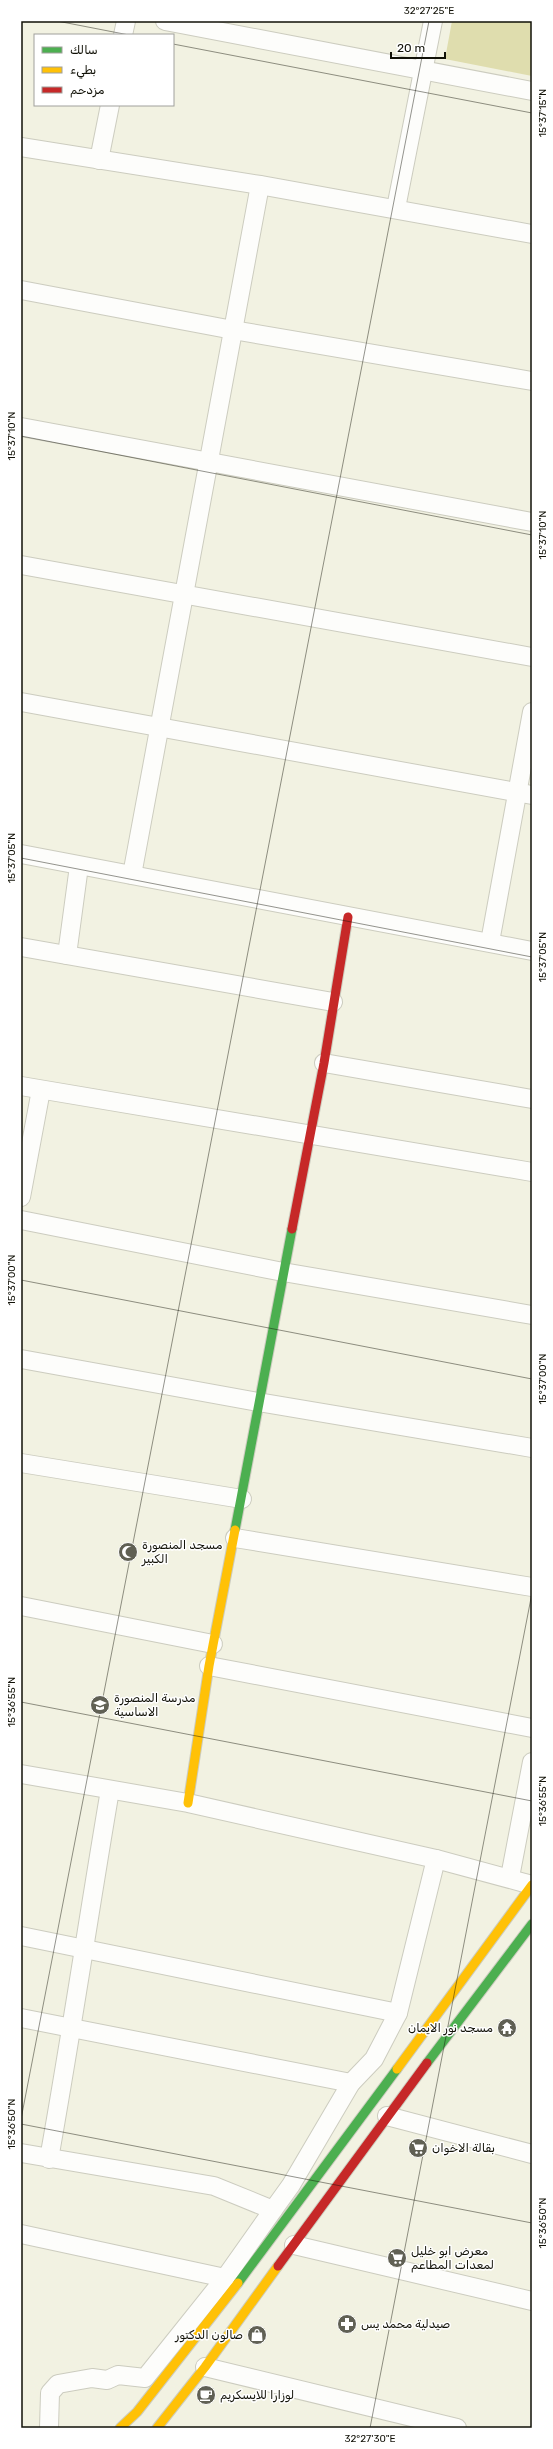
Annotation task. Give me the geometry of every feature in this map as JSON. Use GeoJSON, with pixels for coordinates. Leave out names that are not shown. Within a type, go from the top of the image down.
{"type":"FeatureCollection","features":[{"type":"Feature","properties":{"kind":"main road"},"geometry":{"type":"LineString","coordinates":[[188,1803],[209,1666],[235,1538],[282,1272],[324,1063],[348,917]]}},
{"type":"Feature","properties":{"kind":"main road"},"geometry":{"type":"LineString","coordinates":[[120,2428],[137,2412],[273,2238],[532,1885]]}},
{"type":"Feature","properties":{"kind":"main road"},"geometry":{"type":"LineString","coordinates":[[157,2428],[205,2367],[387,2116],[532,1924]]}},
{"type":"Feature","properties":{"kind":"street"},"geometry":{"type":"LineString","coordinates":[[123,34],[126,21]]}},
{"type":"Feature","properties":{"kind":"street"},"geometry":{"type":"LineString","coordinates":[[165,21],[422,68],[532,91]]}},
{"type":"Feature","properties":{"kind":"street"},"geometry":{"type":"LineString","coordinates":[[396,208],[422,68],[433,21]]}},
{"type":"Feature","properties":{"kind":"street"},"geometry":{"type":"LineString","coordinates":[[99,160],[110,106]]}},
{"type":"Feature","properties":{"kind":"street"},"geometry":{"type":"LineString","coordinates":[[21,148],[260,185],[396,208],[532,234]]}},
{"type":"Feature","properties":{"kind":"street"},"geometry":{"type":"LineString","coordinates":[[132,875],[158,728],[260,185]]}},
{"type":"Feature","properties":{"kind":"street"},"geometry":{"type":"LineString","coordinates":[[21,290],[233,330],[532,381]]}},
{"type":"Feature","properties":{"kind":"street"},"geometry":{"type":"LineString","coordinates":[[21,427],[208,463],[532,522]]}},
{"type":"Feature","properties":{"kind":"street"},"geometry":{"type":"LineString","coordinates":[[21,565],[532,657]]}},
{"type":"Feature","properties":{"kind":"street"},"geometry":{"type":"LineString","coordinates":[[21,702],[524,794]]}},
{"type":"Feature","properties":{"kind":"street"},"geometry":{"type":"LineString","coordinates":[[490,942],[524,794],[532,712]]}},
{"type":"Feature","properties":{"kind":"street"},"geometry":{"type":"LineString","coordinates":[[21,854],[532,951]]}},
{"type":"Feature","properties":{"kind":"street"},"geometry":{"type":"LineString","coordinates":[[67,955],[79,866]]}},
{"type":"Feature","properties":{"kind":"street"},"geometry":{"type":"LineString","coordinates":[[21,947],[333,1002]]}},
{"type":"Feature","properties":{"kind":"street"},"geometry":{"type":"LineString","coordinates":[[324,1063],[532,1099]]}},
{"type":"Feature","properties":{"kind":"street"},"geometry":{"type":"LineString","coordinates":[[21,1086],[532,1172]]}},
{"type":"Feature","properties":{"kind":"street"},"geometry":{"type":"LineString","coordinates":[[21,1197],[41,1090]]}},
{"type":"Feature","properties":{"kind":"street"},"geometry":{"type":"LineString","coordinates":[[21,1220],[282,1272],[532,1315]]}},
{"type":"Feature","properties":{"kind":"street"},"geometry":{"type":"LineString","coordinates":[[21,1359],[258,1402],[532,1448]]}},
{"type":"Feature","properties":{"kind":"street"},"geometry":{"type":"LineString","coordinates":[[21,1463],[242,1499]]}},
{"type":"Feature","properties":{"kind":"street"},"geometry":{"type":"LineString","coordinates":[[235,1538],[532,1587]]}},
{"type":"Feature","properties":{"kind":"street"},"geometry":{"type":"LineString","coordinates":[[21,1606],[213,1644]]}},
{"type":"Feature","properties":{"kind":"street"},"geometry":{"type":"LineString","coordinates":[[209,1666],[532,1728]]}},
{"type":"Feature","properties":{"kind":"street"},"geometry":{"type":"LineString","coordinates":[[510,1877],[532,1762]]}},
{"type":"Feature","properties":{"kind":"street"},"geometry":{"type":"LineString","coordinates":[[21,1774],[188,1803],[436,1859],[510,1877],[532,1885]]}},
{"type":"Feature","properties":{"kind":"street"},"geometry":{"type":"LineString","coordinates":[[49,2159],[73,2028],[83,1949],[110,1790]]}},
{"type":"Feature","properties":{"kind":"street"},"geometry":{"type":"LineString","coordinates":[[49,2428],[50,2393],[53,2387],[58,2384],[92,2378],[107,2380],[118,2375],[145,2378],[225,2278],[291,2185],[351,2083],[374,2059],[398,2013],[436,1859]]}},
{"type":"Feature","properties":{"kind":"street"},"geometry":{"type":"LineString","coordinates":[[21,1936],[398,2013]]}},
{"type":"Feature","properties":{"kind":"street"},"geometry":{"type":"LineString","coordinates":[[21,2018],[351,2083]]}},
{"type":"Feature","properties":{"kind":"street"},"geometry":{"type":"LineString","coordinates":[[387,2116],[532,2154]]}},
{"type":"Feature","properties":{"kind":"street"},"geometry":{"type":"LineString","coordinates":[[21,2154],[214,2186],[273,2210]]}},
{"type":"Feature","properties":{"kind":"street"},"geometry":{"type":"LineString","coordinates":[[21,2234],[225,2278]]}},
{"type":"Feature","properties":{"kind":"street"},"geometry":{"type":"LineString","coordinates":[[294,2245],[532,2301]]}},
{"type":"Feature","properties":{"kind":"street"},"geometry":{"type":"LineString","coordinates":[[205,2367],[457,2428]]}},
{"type":"Feature","properties":{"kind":"shaded area"},"geometry":{"type":"Polygon","coordinates":[[[452,21],[532,21],[532,76],[445,59],[452,21]]]}},
{"type":"Feature","properties":{"kind":"traffic: fast"},"geometry":{"type":"LineString","coordinates":[[235,1530],[292,1229]]}},
{"type":"Feature","properties":{"kind":"traffic: fast"},"geometry":{"type":"LineString","coordinates":[[427,2063],[532,1924]]}},
{"type":"Feature","properties":{"kind":"traffic: fast"},"geometry":{"type":"LineString","coordinates":[[238,2283],[397,2069]]}},
{"type":"Feature","properties":{"kind":"traffic: slow"},"geometry":{"type":"LineString","coordinates":[[188,1803],[209,1666],[235,1530]]}},
{"type":"Feature","properties":{"kind":"traffic: slow"},"geometry":{"type":"LineString","coordinates":[[397,2069],[532,1885]]}},
{"type":"Feature","properties":{"kind":"traffic: slow"},"geometry":{"type":"LineString","coordinates":[[157,2428],[205,2367],[278,2266]]}},
{"type":"Feature","properties":{"kind":"traffic: slow"},"geometry":{"type":"LineString","coordinates":[[120,2428],[137,2412],[238,2283]]}},
{"type":"Feature","properties":{"kind":"traffic: jam"},"geometry":{"type":"LineString","coordinates":[[292,1229],[324,1063],[348,917]]}},
{"type":"Feature","properties":{"kind":"traffic: jam"},"geometry":{"type":"LineString","coordinates":[[278,2266],[427,2063]]}},
{"type":"Feature","properties":{"kind":"place","name":"مسجد المنصورة الكبير"},"geometry":{"type":"Point","coordinates":[128,1552]}},
{"type":"Feature","properties":{"kind":"place","name":"مدرسة المنصورة الاساسية"},"geometry":{"type":"Point","coordinates":[100,1705]}},
{"type":"Feature","properties":{"kind":"place","name":"مسجد نور الايمان"},"geometry":{"type":"Point","coordinates":[507,2028]}},
{"type":"Feature","properties":{"kind":"place","name":"بقالة الاخوان"},"geometry":{"type":"Point","coordinates":[418,2148]}},
{"type":"Feature","properties":{"kind":"place","name":"معرض ابو خليل لمعدات المطاعم"},"geometry":{"type":"Point","coordinates":[397,2258]}},
{"type":"Feature","properties":{"kind":"place","name":"صيدلية محمد يس"},"geometry":{"type":"Point","coordinates":[347,2324]}},
{"type":"Feature","properties":{"kind":"place","name":"صالون الدكتور"},"geometry":{"type":"Point","coordinates":[257,2335]}},
{"type":"Feature","properties":{"kind":"place","name":"لوزارا للايسكريم"},"geometry":{"type":"Point","coordinates":[206,2395]}}]}
